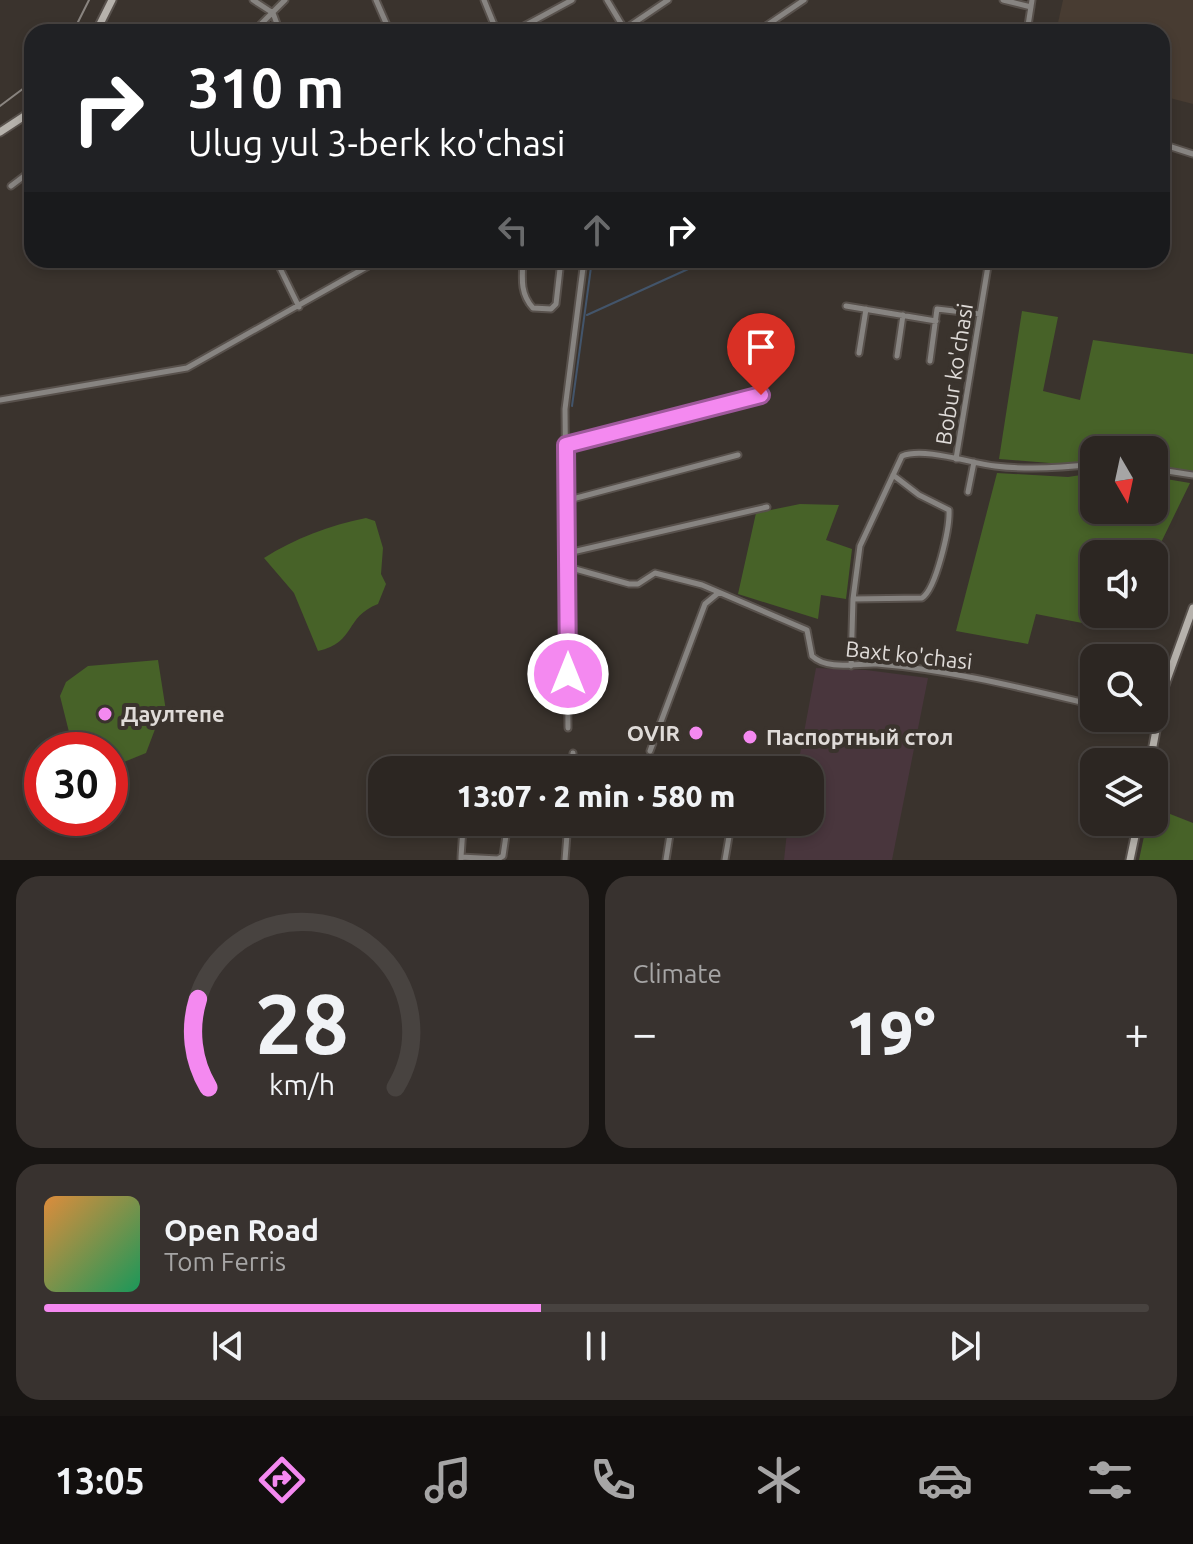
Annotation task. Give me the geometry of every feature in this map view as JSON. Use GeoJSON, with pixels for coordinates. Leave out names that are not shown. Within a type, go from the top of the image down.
{"type":"FeatureCollection","features":[{"type":"Feature","properties":{"kind":"main road"},"geometry":{"type":"LineString","coordinates":[[102,24],[114,0]]}},
{"type":"Feature","properties":{"kind":"main road"},"geometry":{"type":"LineString","coordinates":[[0,133],[24,117]]}},
{"type":"Feature","properties":{"kind":"main road"},"geometry":{"type":"LineString","coordinates":[[1168,674],[1190,624],[1193,608]]}},
{"type":"Feature","properties":{"kind":"main road"},"geometry":{"type":"LineString","coordinates":[[1130,860],[1135,836]]}},
{"type":"Feature","properties":{"kind":"street"},"geometry":{"type":"LineString","coordinates":[[253,0],[273,13],[277,24]]}},
{"type":"Feature","properties":{"kind":"street"},"geometry":{"type":"LineString","coordinates":[[261,24],[285,0]]}},
{"type":"Feature","properties":{"kind":"street"},"geometry":{"type":"LineString","coordinates":[[376,0],[386,24]]}},
{"type":"Feature","properties":{"kind":"street"},"geometry":{"type":"LineString","coordinates":[[484,0],[494,24]]}},
{"type":"Feature","properties":{"kind":"street"},"geometry":{"type":"LineString","coordinates":[[528,24],[572,0]]}},
{"type":"Feature","properties":{"kind":"street"},"geometry":{"type":"LineString","coordinates":[[607,0],[621,24]]}},
{"type":"Feature","properties":{"kind":"street"},"geometry":{"type":"LineString","coordinates":[[632,24],[668,0]]}},
{"type":"Feature","properties":{"kind":"street"},"geometry":{"type":"LineString","coordinates":[[769,24],[804,0]]}},
{"type":"Feature","properties":{"kind":"street"},"geometry":{"type":"LineString","coordinates":[[1003,0],[1031,4],[1028,24]]}},
{"type":"Feature","properties":{"kind":"street"},"geometry":{"type":"LineString","coordinates":[[1170,147],[1193,154]]}},
{"type":"Feature","properties":{"kind":"street"},"geometry":{"type":"LineString","coordinates":[[11,186],[24,176]]}},
{"type":"Feature","properties":{"kind":"street"},"geometry":{"type":"LineString","coordinates":[[280,268],[299,307]]}},
{"type":"Feature","properties":{"kind":"street"},"geometry":{"type":"LineString","coordinates":[[0,400],[187,368],[363,268]]}},
{"type":"Feature","properties":{"kind":"street"},"geometry":{"type":"LineString","coordinates":[[521,268],[521,285],[528,303],[533,308],[551,309],[556,304],[560,268]]}},
{"type":"Feature","properties":{"kind":"street"},"geometry":{"type":"LineString","coordinates":[[568,728],[565,409],[583,268]]}},
{"type":"Feature","properties":{"kind":"street","name":"Bobur ko'chasi"},"geometry":{"type":"LineString","coordinates":[[851,666],[853,599],[860,546],[902,456],[909,453],[956,459],[988,268]]}},
{"type":"Feature","properties":{"kind":"street"},"geometry":{"type":"LineString","coordinates":[[846,306],[936,321]]}},
{"type":"Feature","properties":{"kind":"street"},"geometry":{"type":"LineString","coordinates":[[859,353],[866,309]]}},
{"type":"Feature","properties":{"kind":"street"},"geometry":{"type":"LineString","coordinates":[[930,361],[937,309],[980,314]]}},
{"type":"Feature","properties":{"kind":"street"},"geometry":{"type":"LineString","coordinates":[[897,356],[903,315]]}},
{"type":"Feature","properties":{"kind":"street"},"geometry":{"type":"LineString","coordinates":[[566,445],[761,395]]}},
{"type":"Feature","properties":{"kind":"street"},"geometry":{"type":"LineString","coordinates":[[565,501],[738,455]]}},
{"type":"Feature","properties":{"kind":"street"},"geometry":{"type":"LineString","coordinates":[[956,459],[1050,469],[1080,466]]}},
{"type":"Feature","properties":{"kind":"street"},"geometry":{"type":"LineString","coordinates":[[968,492],[974,462]]}},
{"type":"Feature","properties":{"kind":"street"},"geometry":{"type":"LineString","coordinates":[[1168,471],[1193,475]]}},
{"type":"Feature","properties":{"kind":"street"},"geometry":{"type":"LineString","coordinates":[[853,599],[922,598],[931,588],[946,538],[949,510],[919,495],[893,475]]}},
{"type":"Feature","properties":{"kind":"street"},"geometry":{"type":"LineString","coordinates":[[568,553],[767,507]]}},
{"type":"Feature","properties":{"kind":"street","name":"Baxt ko'chasi"},"geometry":{"type":"LineString","coordinates":[[568,567],[629,584],[638,584],[655,573],[702,585],[807,630],[811,654],[817,661],[851,666],[875,664],[959,675],[1080,702]]}},
{"type":"Feature","properties":{"kind":"street"},"geometry":{"type":"LineString","coordinates":[[650,751],[705,604],[717,594]]}},
{"type":"Feature","properties":{"kind":"street"},"geometry":{"type":"LineString","coordinates":[[463,836],[461,858],[498,859],[503,856],[506,836]]}},
{"type":"Feature","properties":{"kind":"street"},"geometry":{"type":"LineString","coordinates":[[565,860],[567,836]]}},
{"type":"Feature","properties":{"kind":"street"},"geometry":{"type":"LineString","coordinates":[[666,860],[670,836]]}},
{"type":"Feature","properties":{"kind":"street"},"geometry":{"type":"LineString","coordinates":[[725,860],[729,836]]}},
{"type":"Feature","properties":{"kind":"shaded area"},"geometry":{"type":"Polygon","coordinates":[[[1063,0],[1193,0],[1193,104],[1170,98],[1170,24],[1058,24],[1063,0]]]}},
{"type":"Feature","properties":{"kind":"shaded area"},"geometry":{"type":"Polygon","coordinates":[[[816,668],[866,670],[928,678],[892,860],[784,860],[787,836],[824,836],[824,756],[800,756],[816,668]]]}},
{"type":"Feature","properties":{"kind":"green space"},"geometry":{"type":"Polygon","coordinates":[[[1022,311],[1058,317],[1043,391],[1080,400],[1093,340],[1193,354],[1193,472],[1168,468],[1168,436],[1080,436],[1080,464],[1074,465],[999,459],[1022,311]]]}},
{"type":"Feature","properties":{"kind":"green space"},"geometry":{"type":"Polygon","coordinates":[[[997,473],[1080,475],[1080,524],[1168,524],[1168,479],[1190,483],[1162,540],[1080,540],[1080,623],[1036,614],[1028,644],[956,631],[997,473]]]}},
{"type":"Feature","properties":{"kind":"green space"},"geometry":{"type":"Polygon","coordinates":[[[800,504],[839,505],[826,540],[852,549],[846,599],[821,595],[818,619],[738,594],[756,513],[800,504]]]}},
{"type":"Feature","properties":{"kind":"green space"},"geometry":{"type":"Polygon","coordinates":[[[366,518],[375,521],[383,548],[381,574],[386,584],[378,604],[367,609],[339,642],[318,651],[294,593],[264,558],[313,534],[366,518]]]}},
{"type":"Feature","properties":{"kind":"green space"},"geometry":{"type":"Polygon","coordinates":[[[158,660],[166,711],[157,724],[146,753],[128,760],[128,732],[69,732],[60,696],[66,682],[88,666],[158,660]]]}},
{"type":"Feature","properties":{"kind":"green space"},"geometry":{"type":"Polygon","coordinates":[[[1168,813],[1193,823],[1193,860],[1139,860],[1144,836],[1168,836],[1168,813]]]}},
{"type":"Feature","properties":{"kind":"waterway"},"geometry":{"type":"LineString","coordinates":[[572,406],[591,268]]}},
{"type":"Feature","properties":{"kind":"waterway"},"geometry":{"type":"LineString","coordinates":[[587,315],[690,268]]}},
{"type":"Feature","properties":{"kind":"railway"},"geometry":{"type":"LineString","coordinates":[[77,24],[89,0]]}},
{"type":"Feature","properties":{"kind":"railway"},"geometry":{"type":"LineString","coordinates":[[0,106],[24,88]]}},
{"type":"Feature","properties":{"kind":"place","name":"Даултепе"},"geometry":{"type":"Point","coordinates":[105,714]}},
{"type":"Feature","properties":{"kind":"place","name":"OVIR"},"geometry":{"type":"Point","coordinates":[696,733]}},
{"type":"Feature","properties":{"kind":"place","name":"Паспортный стол"},"geometry":{"type":"Point","coordinates":[750,737]}},
{"type":"Feature","properties":{"kind":"route"},"geometry":{"type":"LineString","coordinates":[[568,674],[566,445],[761,395]]}}]}
